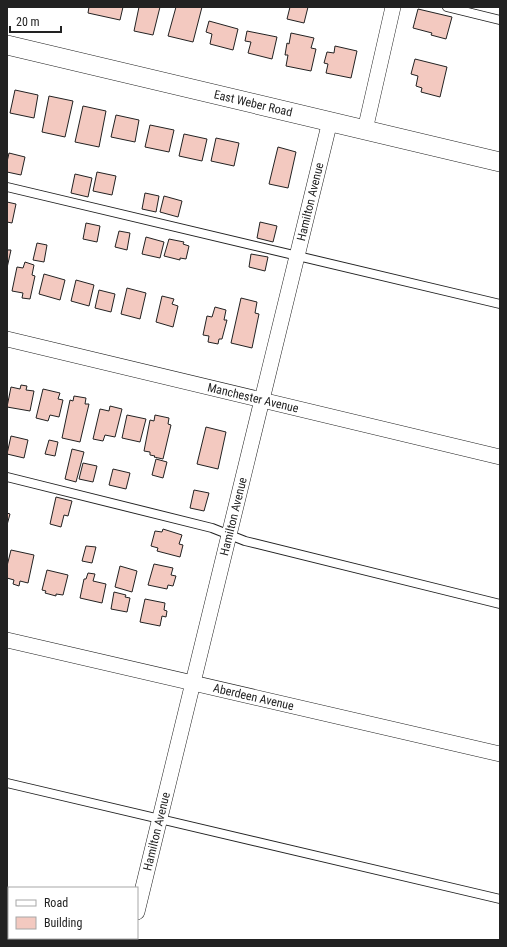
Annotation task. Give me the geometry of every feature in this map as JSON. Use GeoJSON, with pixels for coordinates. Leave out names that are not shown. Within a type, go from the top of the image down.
{"type":"FeatureCollection","features":[{"type":"Feature","properties":{"kind":"street"},"geometry":{"type":"LineString","coordinates":[[365,130],[393,7]]}},
{"type":"Feature","properties":{"kind":"street","name":"East Weber Road"},"geometry":{"type":"LineString","coordinates":[[7,45],[500,162]]}},
{"type":"Feature","properties":{"kind":"street","name":"Hamilton Avenue"},"geometry":{"type":"LineString","coordinates":[[138,908],[330,122]]}},
{"type":"Feature","properties":{"kind":"street","name":"Manchester Avenue"},"geometry":{"type":"LineString","coordinates":[[7,339],[500,457]]}},
{"type":"Feature","properties":{"kind":"street","name":"Aberdeen Avenue"},"geometry":{"type":"LineString","coordinates":[[7,640],[194,682],[500,754]]}},
{"type":"Feature","properties":{"kind":"lane"},"geometry":{"type":"LineString","coordinates":[[447,7],[500,20]]}},
{"type":"Feature","properties":{"kind":"lane"},"geometry":{"type":"LineString","coordinates":[[7,187],[500,304]]}},
{"type":"Feature","properties":{"kind":"lane"},"geometry":{"type":"LineString","coordinates":[[7,477],[212,528],[245,541],[500,604]]}},
{"type":"Feature","properties":{"kind":"lane"},"geometry":{"type":"LineString","coordinates":[[7,783],[500,899]]}},
{"type":"Feature","properties":{"kind":"building"},"geometry":{"type":"Polygon","coordinates":[[[89,7],[123,7],[120,20],[88,13],[89,7]]]}},
{"type":"Feature","properties":{"kind":"building"},"geometry":{"type":"Polygon","coordinates":[[[139,7],[160,7],[153,35],[134,31],[139,7]]]}},
{"type":"Feature","properties":{"kind":"building"},"geometry":{"type":"Polygon","coordinates":[[[176,7],[202,7],[193,42],[168,36],[176,7]]]}},
{"type":"Feature","properties":{"kind":"building"},"geometry":{"type":"Polygon","coordinates":[[[290,7],[308,7],[304,23],[287,19],[290,7]]]}},
{"type":"Feature","properties":{"kind":"building"},"geometry":{"type":"Polygon","coordinates":[[[418,9],[452,17],[446,39],[431,35],[432,33],[413,28],[418,9]]]}},
{"type":"Feature","properties":{"kind":"building"},"geometry":{"type":"Polygon","coordinates":[[[209,21],[238,29],[233,50],[210,44],[212,34],[206,32],[209,21]]]}},
{"type":"Feature","properties":{"kind":"building"},"geometry":{"type":"Polygon","coordinates":[[[247,31],[277,37],[272,59],[248,53],[251,42],[245,41],[247,31]]]}},
{"type":"Feature","properties":{"kind":"building"},"geometry":{"type":"Polygon","coordinates":[[[291,33],[314,38],[311,48],[316,49],[311,71],[286,66],[288,55],[285,55],[287,43],[289,44],[291,33]]]}},
{"type":"Feature","properties":{"kind":"building"},"geometry":{"type":"Polygon","coordinates":[[[335,46],[357,51],[351,78],[326,73],[328,64],[324,63],[327,52],[334,53],[335,46]]]}},
{"type":"Feature","properties":{"kind":"building"},"geometry":{"type":"Polygon","coordinates":[[[415,59],[447,67],[440,97],[421,92],[422,88],[416,86],[418,76],[411,74],[415,59]]]}},
{"type":"Feature","properties":{"kind":"building"},"geometry":{"type":"Polygon","coordinates":[[[15,90],[38,95],[34,118],[10,113],[15,90]]]}},
{"type":"Feature","properties":{"kind":"building"},"geometry":{"type":"Polygon","coordinates":[[[49,96],[73,101],[65,137],[42,132],[49,96]]]}},
{"type":"Feature","properties":{"kind":"building"},"geometry":{"type":"Polygon","coordinates":[[[83,106],[106,111],[99,147],[75,142],[83,106]]]}},
{"type":"Feature","properties":{"kind":"building"},"geometry":{"type":"Polygon","coordinates":[[[116,115],[139,120],[135,142],[111,137],[116,115]]]}},
{"type":"Feature","properties":{"kind":"building"},"geometry":{"type":"Polygon","coordinates":[[[150,125],[174,130],[169,152],[145,147],[150,125]]]}},
{"type":"Feature","properties":{"kind":"building"},"geometry":{"type":"Polygon","coordinates":[[[184,134],[207,139],[202,161],[179,156],[184,134]]]}},
{"type":"Feature","properties":{"kind":"building"},"geometry":{"type":"Polygon","coordinates":[[[216,138],[239,143],[234,166],[211,161],[216,138]]]}},
{"type":"Feature","properties":{"kind":"building"},"geometry":{"type":"Polygon","coordinates":[[[278,147],[296,152],[288,188],[269,184],[278,147]]]}},
{"type":"Feature","properties":{"kind":"building"},"geometry":{"type":"Polygon","coordinates":[[[9,153],[25,157],[21,175],[7,172],[9,153]]]}},
{"type":"Feature","properties":{"kind":"building"},"geometry":{"type":"Polygon","coordinates":[[[97,172],[116,176],[112,195],[93,191],[97,172]]]}},
{"type":"Feature","properties":{"kind":"building"},"geometry":{"type":"Polygon","coordinates":[[[75,174],[92,178],[88,197],[71,193],[75,174]]]}},
{"type":"Feature","properties":{"kind":"building"},"geometry":{"type":"Polygon","coordinates":[[[145,193],[159,196],[156,212],[142,209],[145,193]]]}},
{"type":"Feature","properties":{"kind":"building"},"geometry":{"type":"Polygon","coordinates":[[[164,196],[182,201],[178,217],[160,212],[164,196]]]}},
{"type":"Feature","properties":{"kind":"building"},"geometry":{"type":"Polygon","coordinates":[[[7,202],[16,204],[12,223],[7,222],[7,202]]]}},
{"type":"Feature","properties":{"kind":"building"},"geometry":{"type":"Polygon","coordinates":[[[260,222],[277,226],[273,242],[257,238],[260,222]]]}},
{"type":"Feature","properties":{"kind":"building"},"geometry":{"type":"Polygon","coordinates":[[[86,223],[100,226],[97,242],[83,239],[86,223]]]}},
{"type":"Feature","properties":{"kind":"building"},"geometry":{"type":"Polygon","coordinates":[[[119,231],[130,233],[127,250],[115,247],[119,231]]]}},
{"type":"Feature","properties":{"kind":"building"},"geometry":{"type":"Polygon","coordinates":[[[146,237],[164,242],[160,258],[142,254],[146,237]]]}},
{"type":"Feature","properties":{"kind":"building"},"geometry":{"type":"Polygon","coordinates":[[[169,239],[184,242],[183,244],[189,246],[186,259],[180,258],[180,260],[164,256],[169,239]]]}},
{"type":"Feature","properties":{"kind":"building"},"geometry":{"type":"Polygon","coordinates":[[[37,243],[47,245],[44,262],[33,260],[37,243]]]}},
{"type":"Feature","properties":{"kind":"building"},"geometry":{"type":"Polygon","coordinates":[[[7,250],[11,250],[7,268],[7,250]]]}},
{"type":"Feature","properties":{"kind":"building"},"geometry":{"type":"Polygon","coordinates":[[[251,254],[268,257],[265,271],[249,267],[251,254]]]}},
{"type":"Feature","properties":{"kind":"building"},"geometry":{"type":"Polygon","coordinates":[[[25,262],[34,265],[32,275],[35,276],[30,299],[22,298],[23,293],[12,291],[17,267],[23,268],[25,262]]]}},
{"type":"Feature","properties":{"kind":"building"},"geometry":{"type":"Polygon","coordinates":[[[44,274],[65,280],[60,300],[39,294],[44,274]]]}},
{"type":"Feature","properties":{"kind":"building"},"geometry":{"type":"Polygon","coordinates":[[[76,280],[94,285],[89,306],[71,301],[76,280]]]}},
{"type":"Feature","properties":{"kind":"building"},"geometry":{"type":"Polygon","coordinates":[[[127,288],[146,293],[140,319],[121,314],[127,288]]]}},
{"type":"Feature","properties":{"kind":"building"},"geometry":{"type":"Polygon","coordinates":[[[99,290],[115,294],[111,312],[95,308],[99,290]]]}},
{"type":"Feature","properties":{"kind":"building"},"geometry":{"type":"Polygon","coordinates":[[[162,296],[174,299],[172,304],[178,306],[173,327],[156,322],[162,296]]]}},
{"type":"Feature","properties":{"kind":"building"},"geometry":{"type":"Polygon","coordinates":[[[241,298],[257,302],[255,313],[259,314],[252,348],[231,343],[241,298]]]}},
{"type":"Feature","properties":{"kind":"building"},"geometry":{"type":"Polygon","coordinates":[[[215,307],[226,310],[224,320],[227,320],[222,339],[219,339],[218,344],[208,342],[209,336],[203,335],[207,316],[212,317],[215,307]]]}},
{"type":"Feature","properties":{"kind":"building"},"geometry":{"type":"Polygon","coordinates":[[[21,385],[27,386],[26,390],[34,391],[30,411],[7,407],[11,387],[20,389],[21,385]]]}},
{"type":"Feature","properties":{"kind":"building"},"geometry":{"type":"Polygon","coordinates":[[[43,389],[60,393],[58,399],[63,400],[59,417],[50,415],[48,421],[36,418],[43,389]]]}},
{"type":"Feature","properties":{"kind":"building"},"geometry":{"type":"Polygon","coordinates":[[[74,396],[86,398],[85,404],[89,404],[80,442],[62,438],[70,400],[73,401],[74,396]]]}},
{"type":"Feature","properties":{"kind":"building"},"geometry":{"type":"Polygon","coordinates":[[[110,406],[122,409],[115,437],[105,435],[103,441],[93,439],[100,409],[109,411],[110,406]]]}},
{"type":"Feature","properties":{"kind":"building"},"geometry":{"type":"Polygon","coordinates":[[[127,415],[146,419],[140,442],[122,438],[127,415]]]}},
{"type":"Feature","properties":{"kind":"building"},"geometry":{"type":"Polygon","coordinates":[[[155,415],[169,418],[168,424],[171,425],[163,459],[154,457],[155,456],[150,455],[150,452],[144,451],[150,420],[154,421],[155,415]]]}},
{"type":"Feature","properties":{"kind":"building"},"geometry":{"type":"Polygon","coordinates":[[[206,427],[226,432],[218,469],[197,464],[206,427]]]}},
{"type":"Feature","properties":{"kind":"building"},"geometry":{"type":"Polygon","coordinates":[[[11,436],[28,440],[24,458],[7,454],[11,436]]]}},
{"type":"Feature","properties":{"kind":"building"},"geometry":{"type":"Polygon","coordinates":[[[49,440],[58,442],[55,456],[45,454],[49,440]]]}},
{"type":"Feature","properties":{"kind":"building"},"geometry":{"type":"Polygon","coordinates":[[[72,449],[84,452],[76,482],[65,479],[72,449]]]}},
{"type":"Feature","properties":{"kind":"building"},"geometry":{"type":"Polygon","coordinates":[[[156,459],[167,462],[163,478],[152,475],[156,459]]]}},
{"type":"Feature","properties":{"kind":"building"},"geometry":{"type":"Polygon","coordinates":[[[83,463],[97,466],[93,482],[79,479],[83,463]]]}},
{"type":"Feature","properties":{"kind":"building"},"geometry":{"type":"Polygon","coordinates":[[[113,469],[130,473],[126,489],[109,485],[113,469]]]}},
{"type":"Feature","properties":{"kind":"building"},"geometry":{"type":"Polygon","coordinates":[[[194,490],[209,493],[204,511],[190,508],[194,490]]]}},
{"type":"Feature","properties":{"kind":"building"},"geometry":{"type":"Polygon","coordinates":[[[56,497],[72,501],[68,516],[64,515],[61,527],[50,524],[56,497]]]}},
{"type":"Feature","properties":{"kind":"building"},"geometry":{"type":"Polygon","coordinates":[[[7,513],[10,514],[7,525],[7,513]]]}},
{"type":"Feature","properties":{"kind":"building"},"geometry":{"type":"Polygon","coordinates":[[[163,529],[182,535],[179,544],[183,545],[180,557],[157,551],[158,548],[151,546],[155,531],[162,532],[163,529]]]}},
{"type":"Feature","properties":{"kind":"building"},"geometry":{"type":"Polygon","coordinates":[[[86,546],[96,547],[92,563],[82,561],[86,546]]]}},
{"type":"Feature","properties":{"kind":"building"},"geometry":{"type":"Polygon","coordinates":[[[11,550],[34,555],[28,583],[20,581],[19,586],[13,584],[14,580],[7,578],[7,566],[11,550]]]}},
{"type":"Feature","properties":{"kind":"building"},"geometry":{"type":"Polygon","coordinates":[[[154,564],[173,568],[171,575],[176,576],[173,586],[168,585],[167,589],[148,585],[154,564]]]}},
{"type":"Feature","properties":{"kind":"building"},"geometry":{"type":"Polygon","coordinates":[[[120,566],[137,571],[132,592],[115,587],[120,566]]]}},
{"type":"Feature","properties":{"kind":"building"},"geometry":{"type":"Polygon","coordinates":[[[47,570],[68,575],[63,595],[56,594],[56,596],[45,593],[46,591],[42,590],[47,570]]]}},
{"type":"Feature","properties":{"kind":"building"},"geometry":{"type":"Polygon","coordinates":[[[88,573],[95,574],[93,581],[106,584],[102,603],[80,598],[84,579],[86,579],[88,573]]]}},
{"type":"Feature","properties":{"kind":"building"},"geometry":{"type":"Polygon","coordinates":[[[114,592],[126,595],[125,597],[130,598],[127,612],[111,609],[114,592]]]}},
{"type":"Feature","properties":{"kind":"building"},"geometry":{"type":"Polygon","coordinates":[[[145,599],[165,603],[164,610],[167,611],[166,617],[162,616],[160,626],[140,622],[145,599]]]}}]}
